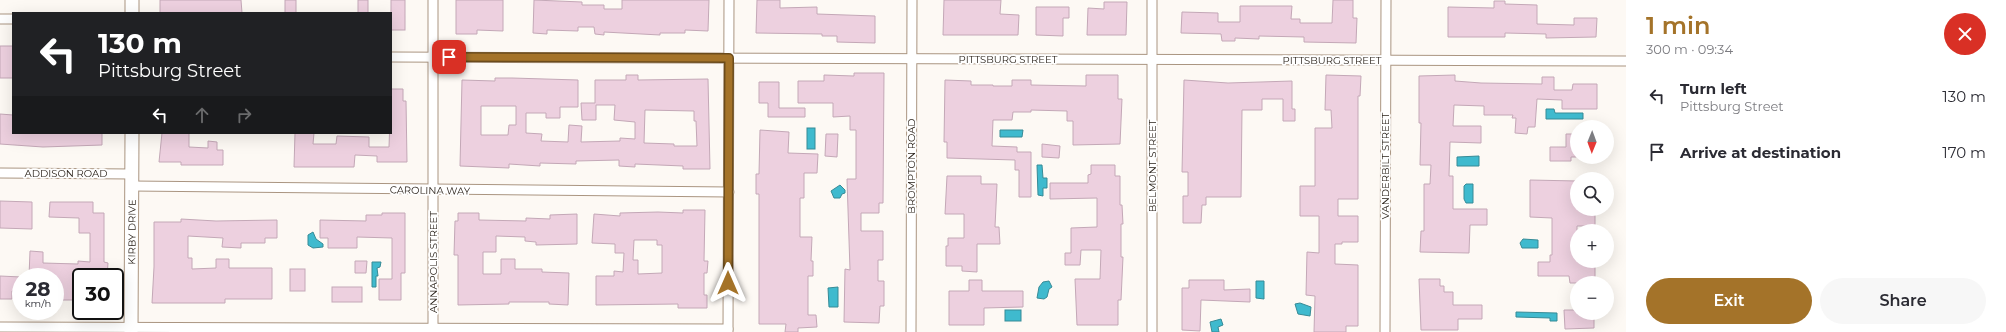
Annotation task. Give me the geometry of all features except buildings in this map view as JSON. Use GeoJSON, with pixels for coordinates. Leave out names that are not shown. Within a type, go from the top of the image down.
{"type":"FeatureCollection","features":[{"type":"Feature","properties":{"kind":"main road"},"geometry":{"type":"LineString","coordinates":[[132,0],[132,12]]}},
{"type":"Feature","properties":{"kind":"main road","name":"KIRBY DRIVE"},"geometry":{"type":"LineString","coordinates":[[131,330],[132,134]]}},
{"type":"Feature","properties":{"kind":"street","name":"ANNAPOLIS STREET"},"geometry":{"type":"LineString","coordinates":[[432,331],[433,0]]}},
{"type":"Feature","properties":{"kind":"street"},"geometry":{"type":"LineString","coordinates":[[0,327],[131,330],[728,330],[729,0]]}},
{"type":"Feature","properties":{"kind":"street","name":"BROMPTON ROAD"},"geometry":{"type":"LineString","coordinates":[[911,332],[912,0]]}},
{"type":"Feature","properties":{"kind":"street","name":"BELMONT STREET"},"geometry":{"type":"LineString","coordinates":[[1152,0],[1152,332]]}},
{"type":"Feature","properties":{"kind":"street","name":"VANDERBILT STREET"},"geometry":{"type":"LineString","coordinates":[[1385,332],[1386,0]]}},
{"type":"Feature","properties":{"kind":"street"},"geometry":{"type":"LineString","coordinates":[[0,19],[12,19]]}},
{"type":"Feature","properties":{"kind":"street","name":"PITTSBURG STREET"},"geometry":{"type":"LineString","coordinates":[[392,57],[1626,61]]}},
{"type":"Feature","properties":{"kind":"street","name":"ADDISON ROAD"},"geometry":{"type":"LineString","coordinates":[[0,173],[132,180]]}},
{"type":"Feature","properties":{"kind":"street","name":"CAROLINA WAY"},"geometry":{"type":"LineString","coordinates":[[132,180],[433,190],[729,192]]}},
{"type":"Feature","properties":{"kind":"water"},"geometry":{"type":"Polygon","coordinates":[[[1546,109],[1554,109],[1555,113],[1583,113],[1583,119],[1546,119],[1546,109]]]}},
{"type":"Feature","properties":{"kind":"water"},"geometry":{"type":"Polygon","coordinates":[[[807,128],[815,128],[815,149],[807,149],[807,128]]]}},
{"type":"Feature","properties":{"kind":"water"},"geometry":{"type":"Polygon","coordinates":[[[1000,130],[1023,130],[1022,137],[1000,137],[1000,130]]]}},
{"type":"Feature","properties":{"kind":"water"},"geometry":{"type":"Polygon","coordinates":[[[1479,156],[1479,166],[1457,166],[1457,157],[1479,156]]]}},
{"type":"Feature","properties":{"kind":"water"},"geometry":{"type":"Polygon","coordinates":[[[1037,165],[1042,165],[1043,178],[1047,178],[1047,188],[1043,188],[1043,196],[1038,195],[1037,165]]]}},
{"type":"Feature","properties":{"kind":"water"},"geometry":{"type":"Polygon","coordinates":[[[1466,184],[1473,184],[1473,203],[1466,203],[1464,199],[1464,186],[1466,184]]]}},
{"type":"Feature","properties":{"kind":"water"},"geometry":{"type":"Polygon","coordinates":[[[840,185],[845,190],[845,193],[842,194],[840,198],[834,198],[831,191],[840,185]]]}},
{"type":"Feature","properties":{"kind":"water"},"geometry":{"type":"Polygon","coordinates":[[[313,232],[316,239],[323,244],[323,247],[313,248],[308,245],[308,235],[313,232]]]}},
{"type":"Feature","properties":{"kind":"water"},"geometry":{"type":"Polygon","coordinates":[[[1523,239],[1538,240],[1538,248],[1522,248],[1520,243],[1523,239]]]}},
{"type":"Feature","properties":{"kind":"water"},"geometry":{"type":"Polygon","coordinates":[[[372,262],[381,262],[380,267],[377,268],[378,276],[376,276],[376,287],[372,287],[372,262]]]}},
{"type":"Feature","properties":{"kind":"water"},"geometry":{"type":"Polygon","coordinates":[[[1049,281],[1052,287],[1049,289],[1047,297],[1044,299],[1037,298],[1039,287],[1043,282],[1049,281]]]}},
{"type":"Feature","properties":{"kind":"water"},"geometry":{"type":"Polygon","coordinates":[[[1256,281],[1264,281],[1264,299],[1256,298],[1256,281]]]}},
{"type":"Feature","properties":{"kind":"water"},"geometry":{"type":"Polygon","coordinates":[[[838,287],[838,307],[829,307],[828,288],[838,287]]]}},
{"type":"Feature","properties":{"kind":"water"},"geometry":{"type":"Polygon","coordinates":[[[1300,303],[1311,307],[1310,316],[1298,314],[1295,304],[1300,303]]]}},
{"type":"Feature","properties":{"kind":"water"},"geometry":{"type":"Polygon","coordinates":[[[1005,310],[1021,310],[1021,321],[1005,321],[1005,310]]]}},
{"type":"Feature","properties":{"kind":"water"},"geometry":{"type":"Polygon","coordinates":[[[1516,312],[1557,313],[1557,321],[1550,321],[1550,318],[1516,317],[1516,312]]]}},
{"type":"Feature","properties":{"kind":"water"},"geometry":{"type":"Polygon","coordinates":[[[1221,319],[1223,325],[1218,327],[1219,332],[1212,332],[1210,322],[1221,319]]]}},
{"type":"Feature","properties":{"kind":"route"},"geometry":{"type":"LineString","coordinates":[[449,57],[729,58],[728,283]]}}]}
